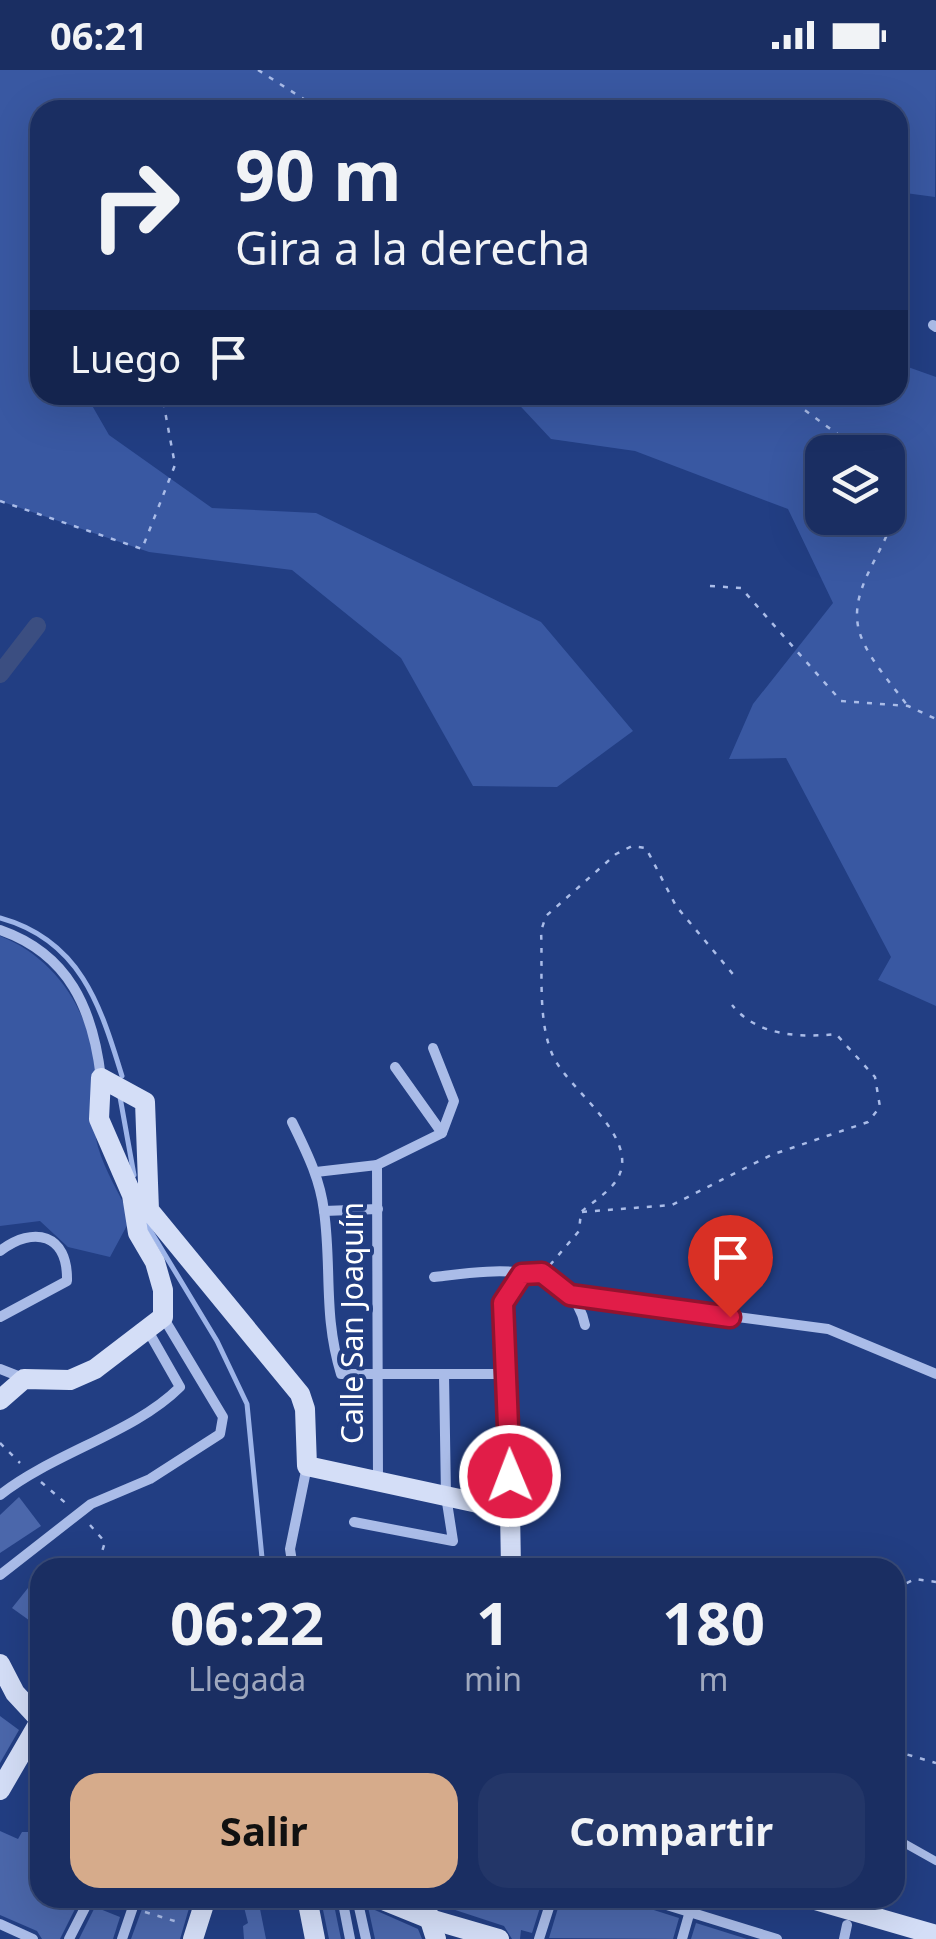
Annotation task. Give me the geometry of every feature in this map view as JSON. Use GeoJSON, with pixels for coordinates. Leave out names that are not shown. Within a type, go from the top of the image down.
{"type":"FeatureCollection","features":[{"type":"Feature","properties":{"kind":"street"},"geometry":{"type":"LineString","coordinates":[[0,930],[54,958],[73,985],[97,1042],[107,1079],[99,1120],[132,1195],[138,1233],[155,1262],[163,1290],[155,1323],[180,1387],[157,1410],[29,1472],[0,1495]]}},
{"type":"Feature","properties":{"kind":"street"},"geometry":{"type":"LineString","coordinates":[[316,1172],[377,1165],[442,1133],[454,1101],[451,1083],[433,1048]]}},
{"type":"Feature","properties":{"kind":"street"},"geometry":{"type":"LineString","coordinates":[[395,1068],[442,1133]]}},
{"type":"Feature","properties":{"kind":"street"},"geometry":{"type":"LineString","coordinates":[[107,1079],[144,1102],[148,1127],[148,1210],[300,1394],[305,1409],[308,1466],[291,1558]]}},
{"type":"Feature","properties":{"kind":"street"},"geometry":{"type":"LineString","coordinates":[[292,1122],[316,1172],[324,1211],[328,1332],[341,1374],[508,1374]]}},
{"type":"Feature","properties":{"kind":"street","name":"Calle San Joaquín"},"geometry":{"type":"LineString","coordinates":[[377,1165],[378,1481]]}},
{"type":"Feature","properties":{"kind":"street"},"geometry":{"type":"LineString","coordinates":[[324,1211],[378,1209]]}},
{"type":"Feature","properties":{"kind":"street"},"geometry":{"type":"LineString","coordinates":[[0,1251],[24,1235],[44,1236],[56,1243],[68,1265],[67,1281],[0,1317]]}},
{"type":"Feature","properties":{"kind":"street"},"geometry":{"type":"LineString","coordinates":[[434,1277],[501,1270],[542,1273],[580,1303],[585,1325]]}},
{"type":"Feature","properties":{"kind":"street"},"geometry":{"type":"LineString","coordinates":[[511,1558],[503,1303],[522,1274]]}},
{"type":"Feature","properties":{"kind":"street"},"geometry":{"type":"LineString","coordinates":[[570,1295],[828,1328],[936,1374]]}},
{"type":"Feature","properties":{"kind":"street"},"geometry":{"type":"LineString","coordinates":[[0,1368],[24,1379],[70,1380],[95,1369],[155,1323]]}},
{"type":"Feature","properties":{"kind":"street"},"geometry":{"type":"LineString","coordinates":[[0,1575],[91,1504],[150,1479],[220,1434],[223,1417],[155,1323]]}},
{"type":"Feature","properties":{"kind":"street"},"geometry":{"type":"LineString","coordinates":[[354,1522],[453,1541],[446,1496],[444,1374]]}},
{"type":"Feature","properties":{"kind":"street"},"geometry":{"type":"LineString","coordinates":[[0,1400],[24,1379]]}},
{"type":"Feature","properties":{"kind":"street"},"geometry":{"type":"LineString","coordinates":[[308,1466],[510,1510]]}},
{"type":"Feature","properties":{"kind":"street"},"geometry":{"type":"LineString","coordinates":[[0,1664],[15,1694],[30,1710]]}},
{"type":"Feature","properties":{"kind":"street"},"geometry":{"type":"LineString","coordinates":[[0,1790],[30,1738]]}},
{"type":"Feature","properties":{"kind":"street"},"geometry":{"type":"LineString","coordinates":[[69,1939],[85,1908]]}},
{"type":"Feature","properties":{"kind":"street"},"geometry":{"type":"LineString","coordinates":[[122,1939],[132,1908]]}},
{"type":"Feature","properties":{"kind":"street"},"geometry":{"type":"LineString","coordinates":[[195,1933],[203,1908]]}},
{"type":"Feature","properties":{"kind":"street"},"geometry":{"type":"LineString","coordinates":[[309,1908],[315,1939]]}},
{"type":"Feature","properties":{"kind":"street"},"geometry":{"type":"LineString","coordinates":[[344,1908],[350,1939]]}},
{"type":"Feature","properties":{"kind":"street"},"geometry":{"type":"LineString","coordinates":[[359,1908],[366,1939]]}},
{"type":"Feature","properties":{"kind":"street"},"geometry":{"type":"LineString","coordinates":[[396,1908],[433,1929],[498,1939]]}},
{"type":"Feature","properties":{"kind":"street"},"geometry":{"type":"LineString","coordinates":[[539,1939],[549,1908]]}},
{"type":"Feature","properties":{"kind":"street"},"geometry":{"type":"LineString","coordinates":[[679,1908],[776,1939]]}},
{"type":"Feature","properties":{"kind":"street"},"geometry":{"type":"LineString","coordinates":[[843,1908],[936,1935]]}},
{"type":"Feature","properties":{"kind":"street"},"geometry":{"type":"LineString","coordinates":[[682,1939],[690,1911]]}},
{"type":"Feature","properties":{"kind":"street"},"geometry":{"type":"LineString","coordinates":[[0,1924],[33,1939]]}},
{"type":"Feature","properties":{"kind":"street"},"geometry":{"type":"LineString","coordinates":[[844,1939],[847,1925]]}},
{"type":"Feature","properties":{"kind":"lane"},"geometry":{"type":"LineString","coordinates":[[905,1844],[936,1861]]}},
{"type":"Feature","properties":{"kind":"path"},"geometry":{"type":"LineString","coordinates":[[258,70],[305,100]]}},
{"type":"Feature","properties":{"kind":"path"},"geometry":{"type":"LineString","coordinates":[[0,501],[142,549],[175,465],[164,405]]}},
{"type":"Feature","properties":{"kind":"path"},"geometry":{"type":"LineString","coordinates":[[798,405],[839,435]]}},
{"type":"Feature","properties":{"kind":"path"},"geometry":{"type":"LineString","coordinates":[[887,535],[857,602],[858,630],[908,706]]}},
{"type":"Feature","properties":{"kind":"path"},"geometry":{"type":"LineString","coordinates":[[710,586],[741,588],[841,701],[908,706],[936,719]]}},
{"type":"Feature","properties":{"kind":"path"},"geometry":{"type":"LineString","coordinates":[[542,1273],[579,1231],[581,1212],[615,1182],[622,1154],[608,1123],[566,1077],[552,1054],[546,1031],[542,948],[546,916],[616,854],[632,846],[646,848],[676,906],[737,979]]}},
{"type":"Feature","properties":{"kind":"path"},"geometry":{"type":"LineString","coordinates":[[581,1212],[672,1205],[772,1155],[868,1122],[880,1107],[876,1077],[836,1034],[805,1038],[761,1028],[732,1005]]}},
{"type":"Feature","properties":{"kind":"path"},"geometry":{"type":"LineString","coordinates":[[80,1514],[105,1542],[100,1558]]}},
{"type":"Feature","properties":{"kind":"path"},"geometry":{"type":"LineString","coordinates":[[905,1585],[915,1580],[936,1582]]}},
{"type":"Feature","properties":{"kind":"path"},"geometry":{"type":"LineString","coordinates":[[905,1753],[936,1763]]}},
{"type":"Feature","properties":{"kind":"path"},"geometry":{"type":"LineString","coordinates":[[144,1908],[195,1933]]}},
{"type":"Feature","properties":{"kind":"shaded area"},"geometry":{"type":"Polygon","coordinates":[[[0,70],[936,70],[935,197],[908,193],[908,100],[30,100],[30,405],[92,405],[109,435],[212,508],[316,513],[541,622],[633,731],[557,787],[473,786],[401,658],[292,570],[149,552],[0,501],[0,70]]]}},
{"type":"Feature","properties":{"kind":"shaded area"},"geometry":{"type":"Polygon","coordinates":[[[908,367],[936,377],[936,1006],[878,980],[891,957],[786,758],[729,759],[753,704],[833,603],[788,509],[635,451],[551,439],[519,405],[908,405],[908,367]]]}},
{"type":"Feature","properties":{"kind":"shaded area"},"geometry":{"type":"Polygon","coordinates":[[[0,936],[37,957],[52,972],[66,988],[86,1026],[95,1068],[98,1147],[131,1218],[110,1257],[68,1247],[40,1221],[0,1226],[0,936]]]}},
{"type":"Feature","properties":{"kind":"building"},"geometry":{"type":"Polygon","coordinates":[[[19,1497],[41,1526],[0,1553],[0,1515],[19,1497]]]}},
{"type":"Feature","properties":{"kind":"building"},"geometry":{"type":"Polygon","coordinates":[[[30,1586],[30,1621],[12,1608],[30,1586]]]}},
{"type":"Feature","properties":{"kind":"building"},"geometry":{"type":"Polygon","coordinates":[[[0,1716],[19,1730],[0,1763],[0,1716]]]}},
{"type":"Feature","properties":{"kind":"building"},"geometry":{"type":"Polygon","coordinates":[[[0,1831],[18,1839],[22,1832],[30,1832],[30,1908],[76,1908],[60,1939],[42,1939],[37,1931],[0,1915],[0,1831]]]}},
{"type":"Feature","properties":{"kind":"building"},"geometry":{"type":"Polygon","coordinates":[[[94,1908],[120,1917],[113,1939],[79,1939],[94,1908]]]}},
{"type":"Feature","properties":{"kind":"building"},"geometry":{"type":"Polygon","coordinates":[[[142,1908],[189,1908],[180,1939],[131,1939],[142,1908]]]}},
{"type":"Feature","properties":{"kind":"building"},"geometry":{"type":"Polygon","coordinates":[[[244,1908],[260,1908],[266,1939],[244,1939],[243,1926],[248,1923],[244,1908]]]}},
{"type":"Feature","properties":{"kind":"building"},"geometry":{"type":"Polygon","coordinates":[[[323,1908],[335,1908],[341,1939],[329,1939],[323,1908]]]}},
{"type":"Feature","properties":{"kind":"building"},"geometry":{"type":"Polygon","coordinates":[[[368,1908],[418,1929],[422,1939],[375,1939],[368,1908]]]}},
{"type":"Feature","properties":{"kind":"building"},"geometry":{"type":"Polygon","coordinates":[[[449,1908],[540,1908],[532,1933],[521,1930],[520,1939],[512,1939],[504,1926],[449,1908]]]}},
{"type":"Feature","properties":{"kind":"building"},"geometry":{"type":"Polygon","coordinates":[[[558,1908],[647,1908],[679,1918],[673,1939],[549,1938],[558,1908]]]}},
{"type":"Feature","properties":{"kind":"building"},"geometry":{"type":"Polygon","coordinates":[[[696,1923],[747,1939],[691,1939],[696,1923]]]}},
{"type":"Feature","properties":{"kind":"waterway"},"geometry":{"type":"LineString","coordinates":[[0,674],[37,626]]}},
{"type":"Feature","properties":{"kind":"waterway"},"geometry":{"type":"LineString","coordinates":[[0,918],[50,942],[83,978],[105,1024],[122,1076]]}},
{"type":"Feature","properties":{"kind":"waterway"},"geometry":{"type":"LineString","coordinates":[[120,1097],[134,1175]]}},
{"type":"Feature","properties":{"kind":"waterway"},"geometry":{"type":"LineString","coordinates":[[144,1220],[217,1341],[247,1404],[262,1558]]}},
{"type":"Feature","properties":{"kind":"route"},"geometry":{"type":"LineString","coordinates":[[510,1476],[503,1303],[522,1274],[542,1273],[570,1295],[730,1317]]}}]}
